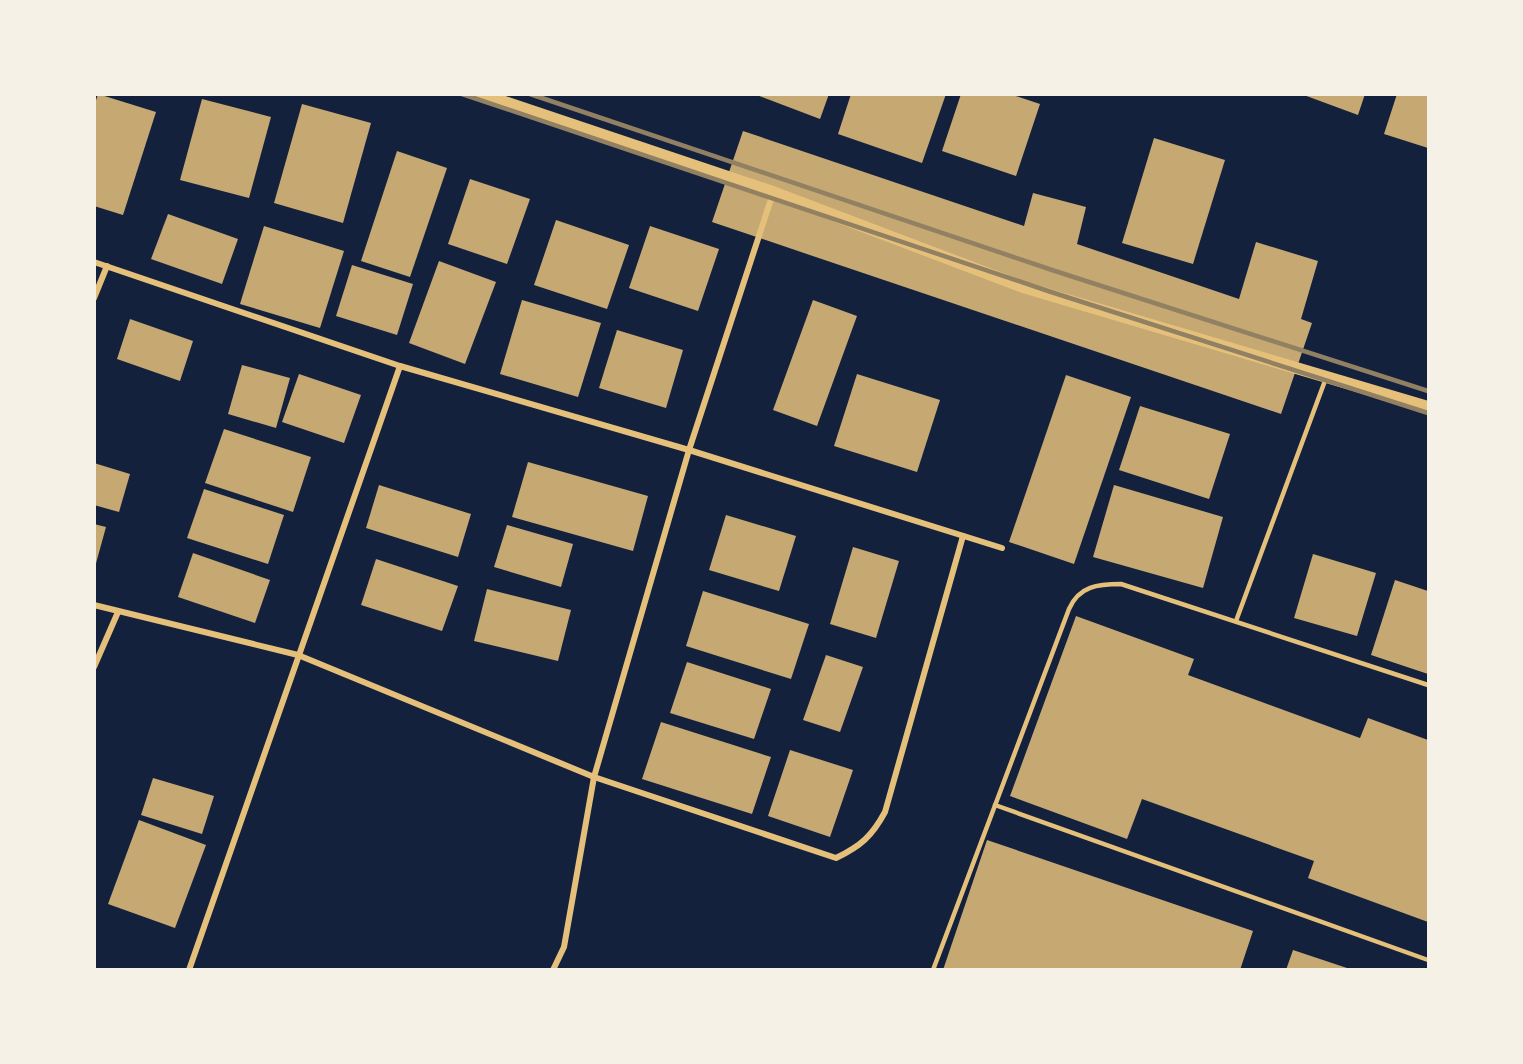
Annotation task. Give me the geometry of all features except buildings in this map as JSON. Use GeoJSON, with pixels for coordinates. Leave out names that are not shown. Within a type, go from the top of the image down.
{"type":"FeatureCollection","features":[{"type":"Feature","properties":{"kind":"main road"},"geometry":{"type":"LineString","coordinates":[[481,94],[773,192],[1023,287],[1327,375],[1428,407]]}},
{"type":"Feature","properties":{"kind":"street"},"geometry":{"type":"LineString","coordinates":[[553,969],[564,946],[594,777],[689,450],[773,192]]}},
{"type":"Feature","properties":{"kind":"street"},"geometry":{"type":"LineString","coordinates":[[94,262],[400,366],[689,450],[1002,548]]}},
{"type":"Feature","properties":{"kind":"street"},"geometry":{"type":"LineString","coordinates":[[94,298],[107,266]]}},
{"type":"Feature","properties":{"kind":"street"},"geometry":{"type":"LineString","coordinates":[[189,969],[400,366]]}},
{"type":"Feature","properties":{"kind":"street"},"geometry":{"type":"LineString","coordinates":[[94,605],[298,656],[594,777],[836,858],[858,848],[876,828],[885,812],[963,536]]}},
{"type":"Feature","properties":{"kind":"street"},"geometry":{"type":"LineString","coordinates":[[94,667],[118,612]]}},
{"type":"Feature","properties":{"kind":"lane"},"geometry":{"type":"LineString","coordinates":[[1236,621],[1327,375]]}},
{"type":"Feature","properties":{"kind":"lane"},"geometry":{"type":"LineString","coordinates":[[933,969],[1073,598],[1081,591],[1092,586],[1121,584],[1428,685]]}},
{"type":"Feature","properties":{"kind":"lane"},"geometry":{"type":"LineString","coordinates":[[995,805],[1428,960]]}},
{"type":"Feature","properties":{"kind":"railway"},"geometry":{"type":"LineString","coordinates":[[462,94],[1048,291],[1428,413]]}},
{"type":"Feature","properties":{"kind":"railway"},"geometry":{"type":"LineString","coordinates":[[530,94],[1055,271],[1428,391]]}}]}
